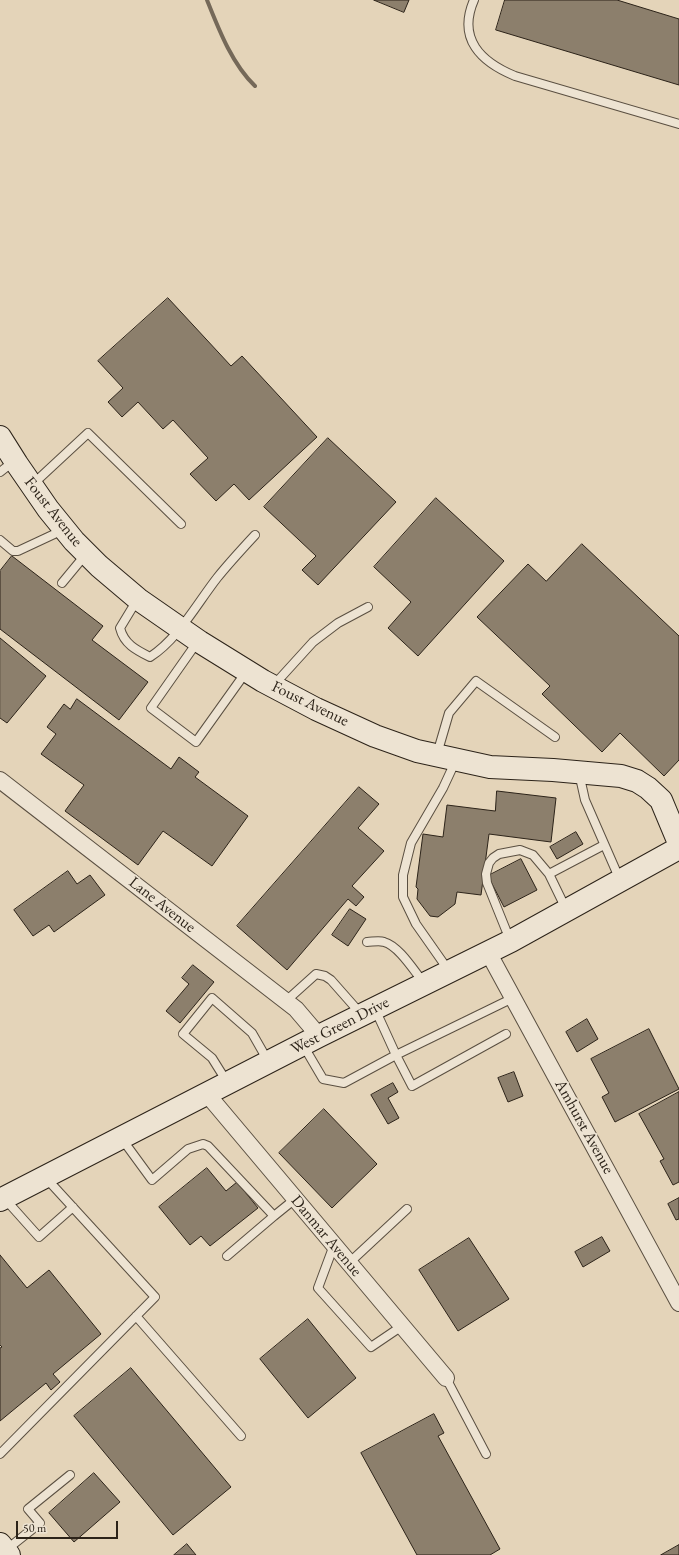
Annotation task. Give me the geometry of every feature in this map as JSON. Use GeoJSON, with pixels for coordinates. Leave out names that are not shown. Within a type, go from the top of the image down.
{"type":"FeatureCollection","features":[{"type":"Feature","properties":{"kind":"street","name":"Foust Avenue"},"geometry":{"type":"LineString","coordinates":[[0,437],[7,466],[31,485],[64,530],[86,554],[138,599],[198,641],[246,671],[316,708],[375,736],[417,750],[490,767],[579,772],[621,776],[637,781],[648,788],[661,800],[679,842]]}},
{"type":"Feature","properties":{"kind":"street","name":"Lane Avenue"},"geometry":{"type":"LineString","coordinates":[[0,780],[296,1009],[311,1040]]}},
{"type":"Feature","properties":{"kind":"street","name":"West Green Drive"},"geometry":{"type":"LineString","coordinates":[[2,1199],[311,1040],[511,941],[679,848]]}},
{"type":"Feature","properties":{"kind":"street","name":"Amhurst Avenue"},"geometry":{"type":"LineString","coordinates":[[488,952],[679,1303]]}},
{"type":"Feature","properties":{"kind":"street","name":"Danmar Avenue"},"geometry":{"type":"LineString","coordinates":[[207,1094],[446,1378]]}},
{"type":"Feature","properties":{"kind":"lane"},"geometry":{"type":"LineString","coordinates":[[474,0],[468,27],[470,37],[479,53],[494,66],[515,76],[679,124]]}},
{"type":"Feature","properties":{"kind":"lane"},"geometry":{"type":"LineString","coordinates":[[31,485],[88,433],[181,524]]}},
{"type":"Feature","properties":{"kind":"lane"},"geometry":{"type":"LineString","coordinates":[[0,540],[13,551],[18,551],[64,530]]}},
{"type":"Feature","properties":{"kind":"lane"},"geometry":{"type":"LineString","coordinates":[[138,599],[120,628],[122,635],[131,646],[150,657],[160,650],[180,628],[217,578],[255,535]]}},
{"type":"Feature","properties":{"kind":"lane"},"geometry":{"type":"LineString","coordinates":[[62,583],[86,554]]}},
{"type":"Feature","properties":{"kind":"lane"},"geometry":{"type":"LineString","coordinates":[[273,686],[313,642],[338,624],[368,607]]}},
{"type":"Feature","properties":{"kind":"lane"},"geometry":{"type":"LineString","coordinates":[[198,641],[151,708],[196,742],[246,671]]}},
{"type":"Feature","properties":{"kind":"lane"},"geometry":{"type":"LineString","coordinates":[[449,971],[416,924],[403,897],[403,875],[411,843],[443,788],[449,713],[476,681],[555,737]]}},
{"type":"Feature","properties":{"kind":"lane"},"geometry":{"type":"LineString","coordinates":[[579,772],[585,800],[620,880]]}},
{"type":"Feature","properties":{"kind":"lane"},"geometry":{"type":"LineString","coordinates":[[549,874],[604,845]]}},
{"type":"Feature","properties":{"kind":"lane"},"geometry":{"type":"LineString","coordinates":[[511,941],[487,883],[486,874],[489,863],[498,854],[520,850],[533,855],[549,874],[567,910]]}},
{"type":"Feature","properties":{"kind":"lane"},"geometry":{"type":"LineString","coordinates":[[368,942],[383,941],[391,946],[404,958],[424,984]]}},
{"type":"Feature","properties":{"kind":"lane"},"geometry":{"type":"LineString","coordinates":[[286,1001],[316,974],[325,976],[331,980],[368,1012],[396,1055],[412,1086],[506,1034]]}},
{"type":"Feature","properties":{"kind":"lane"},"geometry":{"type":"LineString","coordinates":[[228,1083],[212,1058],[183,1034],[212,998],[252,1033],[269,1062]]}},
{"type":"Feature","properties":{"kind":"lane"},"geometry":{"type":"LineString","coordinates":[[311,1040],[323,1079],[344,1083],[396,1055],[513,998]]}},
{"type":"Feature","properties":{"kind":"lane"},"geometry":{"type":"LineString","coordinates":[[121,1138],[152,1180],[188,1150],[203,1144],[208,1146],[274,1216]]}},
{"type":"Feature","properties":{"kind":"lane"},"geometry":{"type":"LineString","coordinates":[[0,1454],[155,1297],[45,1177]]}},
{"type":"Feature","properties":{"kind":"lane"},"geometry":{"type":"LineString","coordinates":[[2,1199],[39,1237],[72,1207]]}},
{"type":"Feature","properties":{"kind":"lane"},"geometry":{"type":"LineString","coordinates":[[227,1256],[295,1199]]}},
{"type":"Feature","properties":{"kind":"lane"},"geometry":{"type":"LineString","coordinates":[[349,1263],[407,1209]]}},
{"type":"Feature","properties":{"kind":"lane"},"geometry":{"type":"LineString","coordinates":[[334,1245],[318,1288],[371,1347],[402,1326]]}},
{"type":"Feature","properties":{"kind":"lane"},"geometry":{"type":"LineString","coordinates":[[136,1316],[241,1436]]}},
{"type":"Feature","properties":{"kind":"lane"},"geometry":{"type":"LineString","coordinates":[[446,1378],[486,1454]]}},
{"type":"Feature","properties":{"kind":"lane"},"geometry":{"type":"LineString","coordinates":[[5,1550],[40,1524],[28,1510],[70,1475]]}},
{"type":"Feature","properties":{"kind":"building"},"geometry":{"type":"Polygon","coordinates":[[[374,0],[409,0],[404,12],[374,0]]]}},
{"type":"Feature","properties":{"kind":"building"},"geometry":{"type":"Polygon","coordinates":[[[505,0],[617,0],[679,19],[679,85],[496,30],[505,0]]]}},
{"type":"Feature","properties":{"kind":"building"},"geometry":{"type":"Polygon","coordinates":[[[168,298],[231,366],[242,356],[317,437],[249,500],[234,484],[216,501],[190,474],[208,458],[173,420],[163,429],[138,402],[122,417],[108,402],[123,388],[98,361],[168,298]]]}},
{"type":"Feature","properties":{"kind":"building"},"geometry":{"type":"Polygon","coordinates":[[[328,438],[396,502],[318,585],[302,570],[316,556],[264,507],[328,438]]]}},
{"type":"Feature","properties":{"kind":"building"},"geometry":{"type":"Polygon","coordinates":[[[436,498],[504,561],[418,656],[388,628],[411,602],[374,567],[436,498]]]}},
{"type":"Feature","properties":{"kind":"building"},"geometry":{"type":"Polygon","coordinates":[[[582,544],[679,636],[679,760],[664,776],[620,733],[602,752],[542,694],[550,686],[477,617],[528,564],[546,581],[582,544]]]}},
{"type":"Feature","properties":{"kind":"building"},"geometry":{"type":"Polygon","coordinates":[[[12,556],[103,626],[92,640],[148,682],[119,720],[0,629],[0,571],[12,556]]]}},
{"type":"Feature","properties":{"kind":"building"},"geometry":{"type":"Polygon","coordinates":[[[0,638],[46,676],[7,723],[0,718],[0,638]]]}},
{"type":"Feature","properties":{"kind":"building"},"geometry":{"type":"Polygon","coordinates":[[[77,699],[171,769],[179,757],[199,772],[195,777],[248,816],[212,866],[163,831],[138,865],[65,811],[84,785],[41,754],[56,734],[47,727],[64,704],[70,709],[77,699]]]}},
{"type":"Feature","properties":{"kind":"building"},"geometry":{"type":"Polygon","coordinates":[[[359,787],[379,804],[358,828],[384,851],[352,886],[364,897],[356,906],[348,899],[287,970],[237,926],[359,787]]]}},
{"type":"Feature","properties":{"kind":"building"},"geometry":{"type":"Polygon","coordinates":[[[497,791],[556,798],[551,842],[489,834],[481,895],[457,892],[455,904],[438,917],[430,916],[417,899],[418,889],[416,887],[423,834],[443,837],[447,805],[495,811],[497,791]]]}},
{"type":"Feature","properties":{"kind":"building"},"geometry":{"type":"Polygon","coordinates":[[[576,832],[583,844],[557,859],[550,847],[576,832]]]}},
{"type":"Feature","properties":{"kind":"building"},"geometry":{"type":"Polygon","coordinates":[[[521,859],[537,890],[504,907],[488,876],[521,859]]]}},
{"type":"Feature","properties":{"kind":"building"},"geometry":{"type":"Polygon","coordinates":[[[68,871],[77,884],[90,875],[105,895],[54,932],[49,925],[33,936],[14,910],[68,871]]]}},
{"type":"Feature","properties":{"kind":"building"},"geometry":{"type":"Polygon","coordinates":[[[350,909],[366,919],[348,946],[332,935],[350,909]]]}},
{"type":"Feature","properties":{"kind":"building"},"geometry":{"type":"Polygon","coordinates":[[[193,965],[214,982],[180,1023],[166,1011],[189,984],[182,978],[193,965]]]}},
{"type":"Feature","properties":{"kind":"building"},"geometry":{"type":"Polygon","coordinates":[[[587,1019],[598,1039],[577,1052],[566,1032],[587,1019]]]}},
{"type":"Feature","properties":{"kind":"building"},"geometry":{"type":"Polygon","coordinates":[[[649,1029],[679,1089],[615,1122],[602,1097],[609,1093],[591,1059],[649,1029]]]}},
{"type":"Feature","properties":{"kind":"building"},"geometry":{"type":"Polygon","coordinates":[[[514,1072],[523,1096],[508,1102],[498,1078],[514,1072]]]}},
{"type":"Feature","properties":{"kind":"building"},"geometry":{"type":"Polygon","coordinates":[[[393,1083],[398,1092],[388,1098],[399,1118],[388,1124],[371,1095],[393,1083]]]}},
{"type":"Feature","properties":{"kind":"building"},"geometry":{"type":"Polygon","coordinates":[[[679,1092],[679,1182],[673,1185],[660,1161],[664,1159],[639,1114],[679,1092]]]}},
{"type":"Feature","properties":{"kind":"building"},"geometry":{"type":"Polygon","coordinates":[[[324,1109],[377,1164],[332,1208],[279,1153],[324,1109]]]}},
{"type":"Feature","properties":{"kind":"building"},"geometry":{"type":"Polygon","coordinates":[[[207,1168],[226,1191],[237,1182],[258,1208],[210,1246],[201,1236],[190,1245],[159,1207],[207,1168]]]}},
{"type":"Feature","properties":{"kind":"building"},"geometry":{"type":"Polygon","coordinates":[[[679,1198],[679,1219],[676,1220],[668,1204],[679,1198]]]}},
{"type":"Feature","properties":{"kind":"building"},"geometry":{"type":"Polygon","coordinates":[[[602,1237],[610,1251],[583,1267],[575,1252],[602,1237]]]}},
{"type":"Feature","properties":{"kind":"building"},"geometry":{"type":"Polygon","coordinates":[[[469,1238],[509,1299],[458,1331],[419,1270],[469,1238]]]}},
{"type":"Feature","properties":{"kind":"building"},"geometry":{"type":"Polygon","coordinates":[[[0,1255],[27,1288],[49,1270],[101,1334],[53,1374],[60,1382],[51,1390],[46,1383],[0,1421],[0,1348],[2,1347],[0,1345],[0,1255]]]}},
{"type":"Feature","properties":{"kind":"building"},"geometry":{"type":"Polygon","coordinates":[[[308,1319],[356,1378],[308,1418],[260,1359],[308,1319]]]}},
{"type":"Feature","properties":{"kind":"building"},"geometry":{"type":"Polygon","coordinates":[[[131,1368],[231,1487],[173,1535],[74,1416],[131,1368]]]}},
{"type":"Feature","properties":{"kind":"building"},"geometry":{"type":"Polygon","coordinates":[[[434,1414],[444,1433],[438,1436],[500,1549],[490,1555],[417,1555],[361,1453],[434,1414]]]}},
{"type":"Feature","properties":{"kind":"building"},"geometry":{"type":"Polygon","coordinates":[[[94,1473],[120,1502],[74,1542],[49,1513],[94,1473]]]}},
{"type":"Feature","properties":{"kind":"building"},"geometry":{"type":"Polygon","coordinates":[[[187,1544],[196,1555],[174,1555],[187,1544]]]}},
{"type":"Feature","properties":{"kind":"building"},"geometry":{"type":"Polygon","coordinates":[[[679,1545],[679,1555],[661,1555],[679,1545]]]}},
{"type":"Feature","properties":{"kind":"waterway"},"geometry":{"type":"LineString","coordinates":[[207,0],[221,35],[239,68],[255,86]]}}]}
